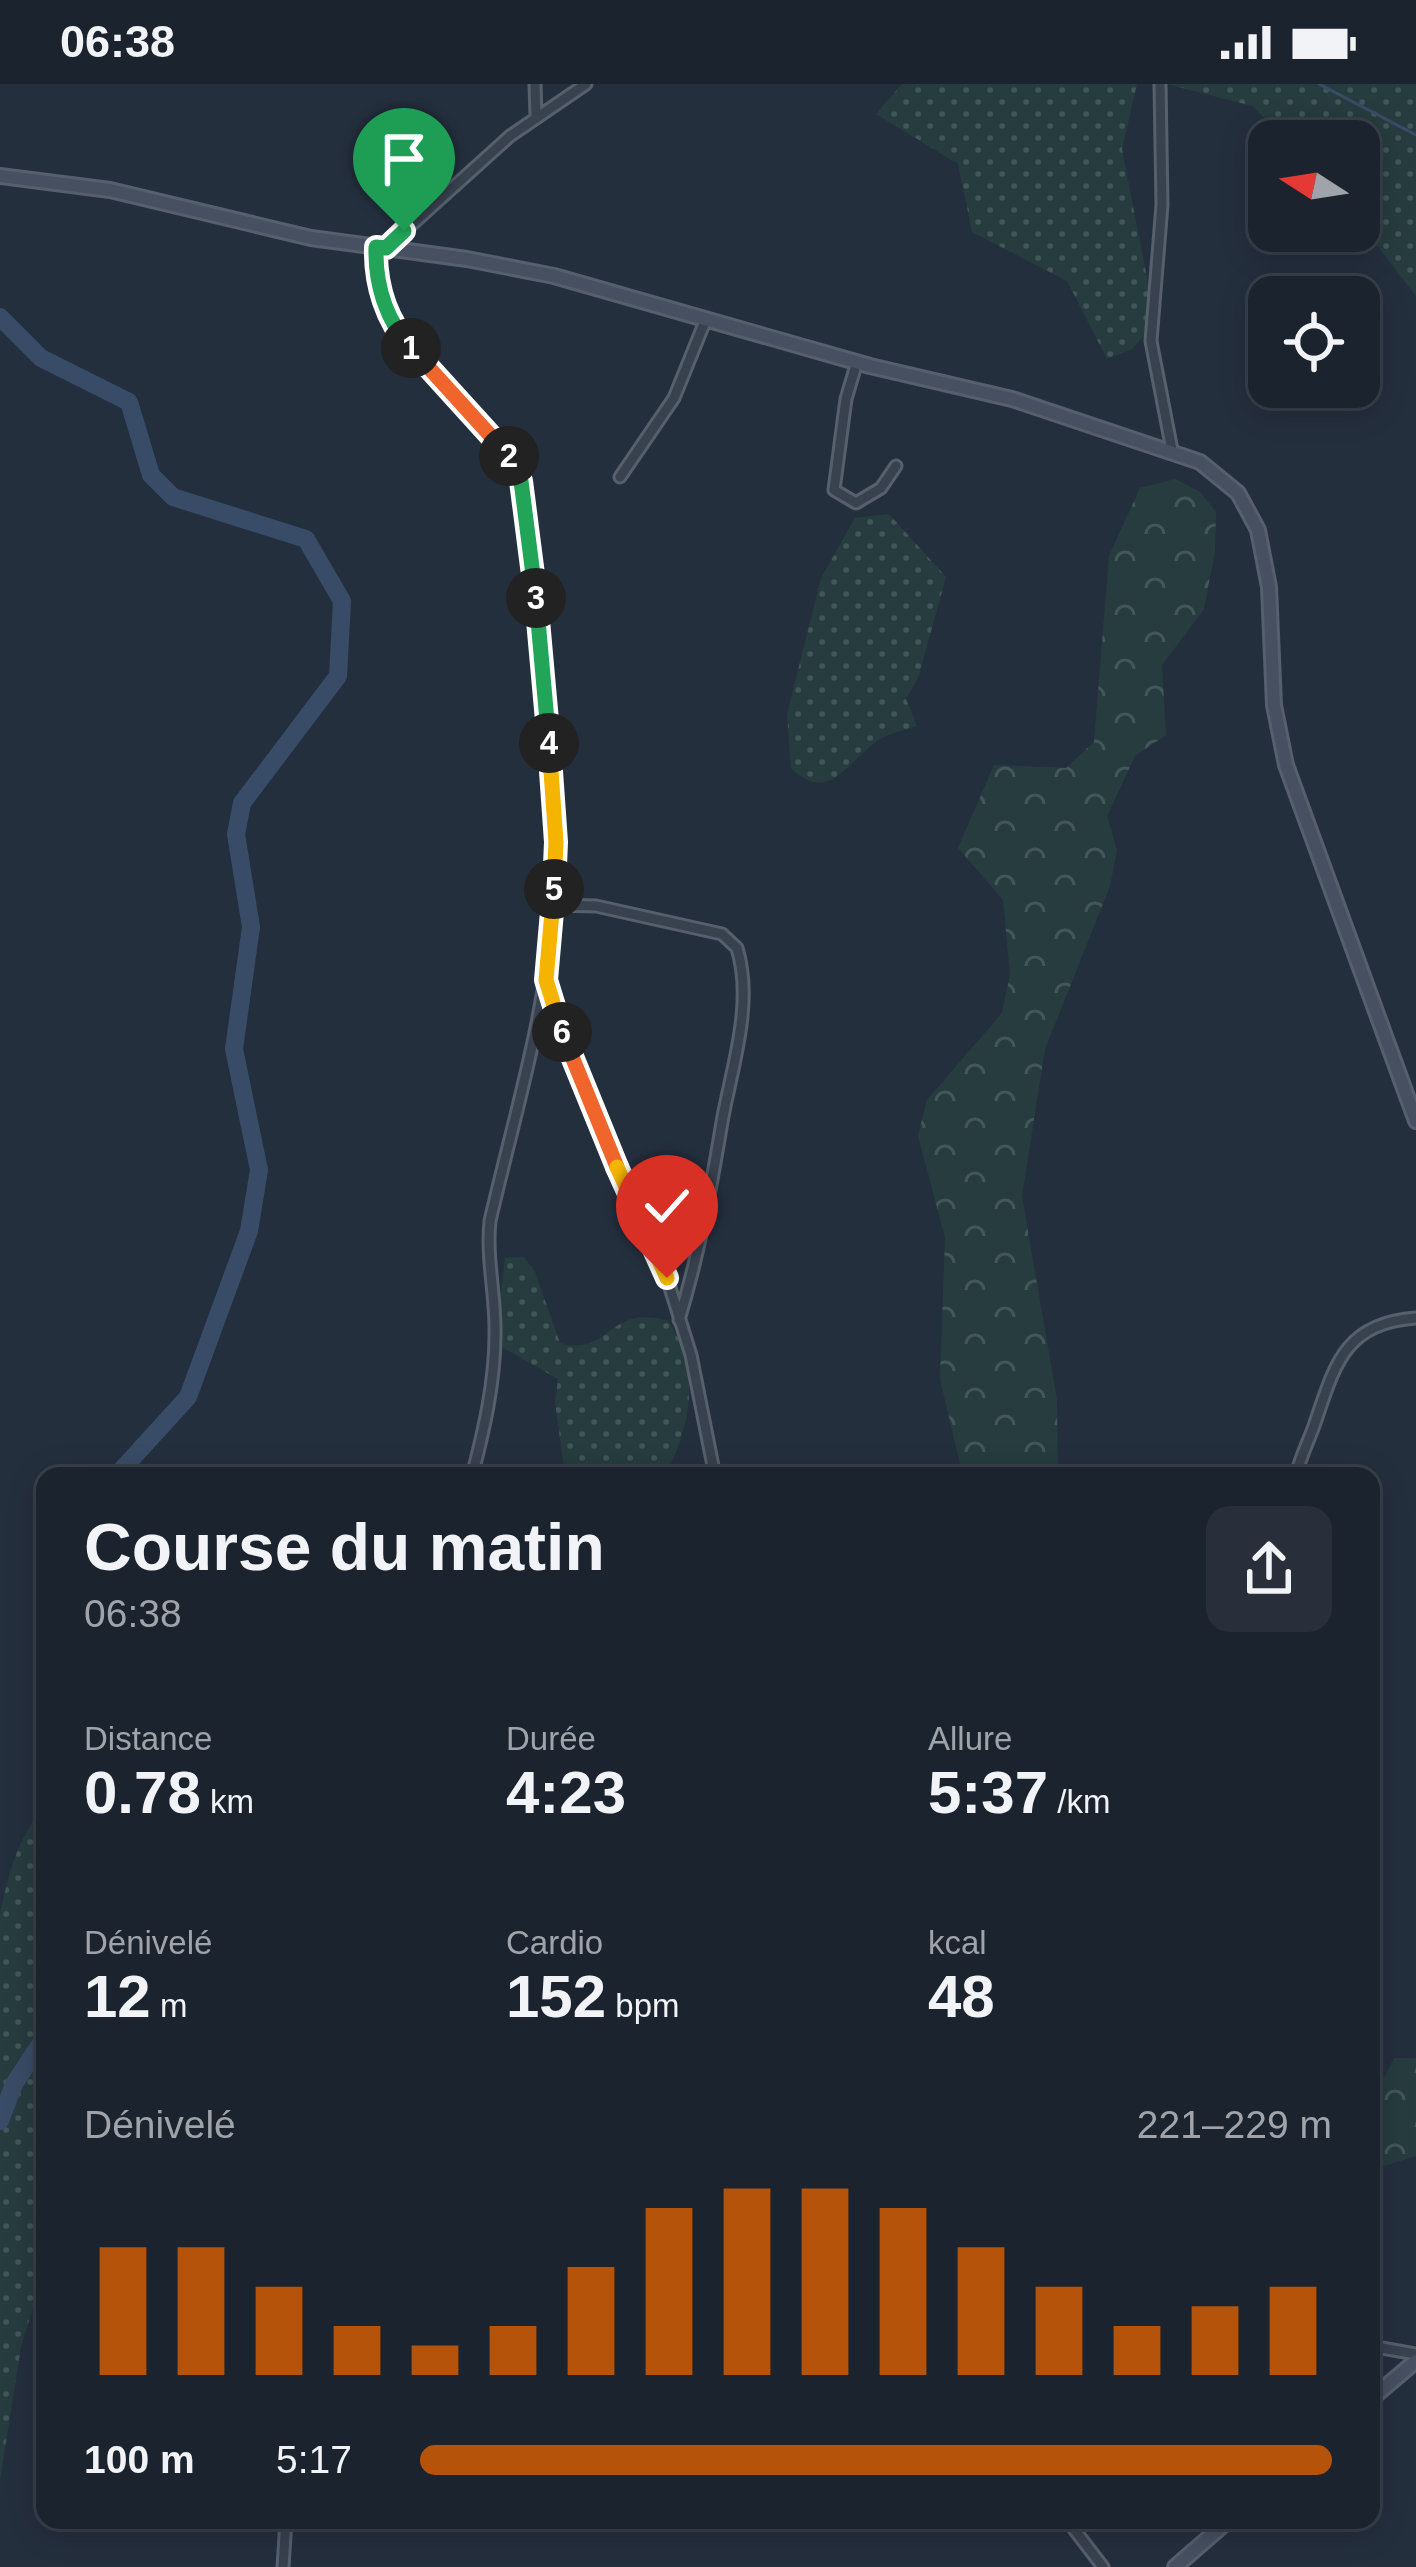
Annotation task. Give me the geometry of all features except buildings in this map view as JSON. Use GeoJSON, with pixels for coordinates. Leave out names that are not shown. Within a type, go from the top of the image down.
{"type":"FeatureCollection","features":[{"type":"Feature","properties":{"kind":"street"},"geometry":{"type":"LineString","coordinates":[[535,84],[536,116]]}},
{"type":"Feature","properties":{"kind":"street"},"geometry":{"type":"LineString","coordinates":[[474,1467],[494,1366],[494,1300],[487,1248],[490,1221],[546,980],[556,842],[551,757],[521,481],[498,442],[403,340],[379,289],[381,247],[536,116],[586,84]]}},
{"type":"Feature","properties":{"kind":"street"},"geometry":{"type":"LineString","coordinates":[[1160,84],[1162,205],[1151,340],[1172,450]]}},
{"type":"Feature","properties":{"kind":"street"},"geometry":{"type":"LineString","coordinates":[[0,176],[110,190],[311,238],[554,276],[857,362],[1012,399],[1200,462],[1226,481],[1246,505],[1258,530],[1266,565],[1274,705],[1286,765],[1416,1121]]}},
{"type":"Feature","properties":{"kind":"street"},"geometry":{"type":"LineString","coordinates":[[620,477],[674,398],[706,319]]}},
{"type":"Feature","properties":{"kind":"street"},"geometry":{"type":"LineString","coordinates":[[857,362],[846,399],[834,490],[856,503],[881,488],[896,466]]}},
{"type":"Feature","properties":{"kind":"street"},"geometry":{"type":"LineString","coordinates":[[554,905],[596,906],[722,934],[731,939],[741,959],[741,1012],[711,1200],[679,1320]]}},
{"type":"Feature","properties":{"kind":"street"},"geometry":{"type":"LineString","coordinates":[[546,980],[574,1070],[667,1278],[692,1355],[713,1467]]}},
{"type":"Feature","properties":{"kind":"street"},"geometry":{"type":"LineString","coordinates":[[1299,1467],[1328,1381],[1347,1346],[1394,1320],[1416,1318]]}},
{"type":"Feature","properties":{"kind":"street"},"geometry":{"type":"LineString","coordinates":[[1380,2348],[1416,2357]]}},
{"type":"Feature","properties":{"kind":"street"},"geometry":{"type":"LineString","coordinates":[[1380,2391],[1416,2357]]}},
{"type":"Feature","properties":{"kind":"street"},"geometry":{"type":"LineString","coordinates":[[283,2567],[285,2529]]}},
{"type":"Feature","properties":{"kind":"street"},"geometry":{"type":"LineString","coordinates":[[1074,2529],[1103,2567]]}},
{"type":"Feature","properties":{"kind":"street"},"geometry":{"type":"LineString","coordinates":[[1174,2567],[1218,2529]]}},
{"type":"Feature","properties":{"kind":"green space"},"geometry":{"type":"Polygon","coordinates":[[[902,84],[1137,84],[1122,149],[1152,304],[1151,328],[1132,349],[1107,359],[1067,281],[972,232],[958,164],[876,114],[902,84]]]}},
{"type":"Feature","properties":{"kind":"green space"},"geometry":{"type":"Polygon","coordinates":[[[1167,84],[1416,84],[1416,296],[1380,249],[1380,120],[1266,120],[1252,106],[1167,84]]]}},
{"type":"Feature","properties":{"kind":"green space"},"geometry":{"type":"Polygon","coordinates":[[[1175,479],[1200,492],[1216,512],[1215,551],[1204,609],[1162,665],[1166,735],[1135,756],[1107,816],[1117,850],[1110,886],[1045,1049],[1022,1196],[1057,1400],[1058,1467],[961,1467],[940,1379],[945,1238],[918,1135],[927,1100],[1002,1013],[1010,974],[1003,900],[958,848],[994,765],[1066,768],[1094,742],[1109,556],[1140,488],[1175,479]]]}},
{"type":"Feature","properties":{"kind":"green space"},"geometry":{"type":"Polygon","coordinates":[[[889,514],[946,577],[918,678],[906,699],[917,726],[880,739],[828,781],[805,779],[791,768],[787,714],[821,578],[855,518],[889,514]]]}},
{"type":"Feature","properties":{"kind":"green space"},"geometry":{"type":"Polygon","coordinates":[[[524,1257],[535,1272],[560,1343],[589,1343],[632,1319],[668,1321],[686,1359],[689,1379],[686,1418],[669,1467],[564,1467],[555,1402],[558,1379],[500,1346],[497,1328],[505,1258],[524,1257]]]}},
{"type":"Feature","properties":{"kind":"green space"},"geometry":{"type":"Polygon","coordinates":[[[35,1818],[36,2298],[21,2347],[0,2480],[0,1914],[11,1870],[35,1818]]]}},
{"type":"Feature","properties":{"kind":"green space"},"geometry":{"type":"Polygon","coordinates":[[[1394,2058],[1416,2058],[1416,2156],[1380,2167],[1380,2085],[1394,2058]]]}},
{"type":"Feature","properties":{"kind":"waterway"},"geometry":{"type":"LineString","coordinates":[[1319,84],[1416,135]]}},
{"type":"Feature","properties":{"kind":"waterway"},"geometry":{"type":"LineString","coordinates":[[0,317],[41,358],[129,402],[151,475],[173,497],[306,539],[342,601],[338,676],[242,803],[236,834],[251,927],[234,1049],[259,1170],[249,1231],[188,1397],[124,1467]]}},
{"type":"Feature","properties":{"kind":"waterway"},"geometry":{"type":"LineString","coordinates":[[0,2121],[14,2084],[36,2051]]}},
{"type":"Feature","properties":{"kind":"route"},"geometry":{"type":"LineString","coordinates":[[404,231],[386,248],[376,247],[382,299],[403,340],[498,442],[521,481],[556,842],[546,980],[574,1070],[667,1278]]}}]}
